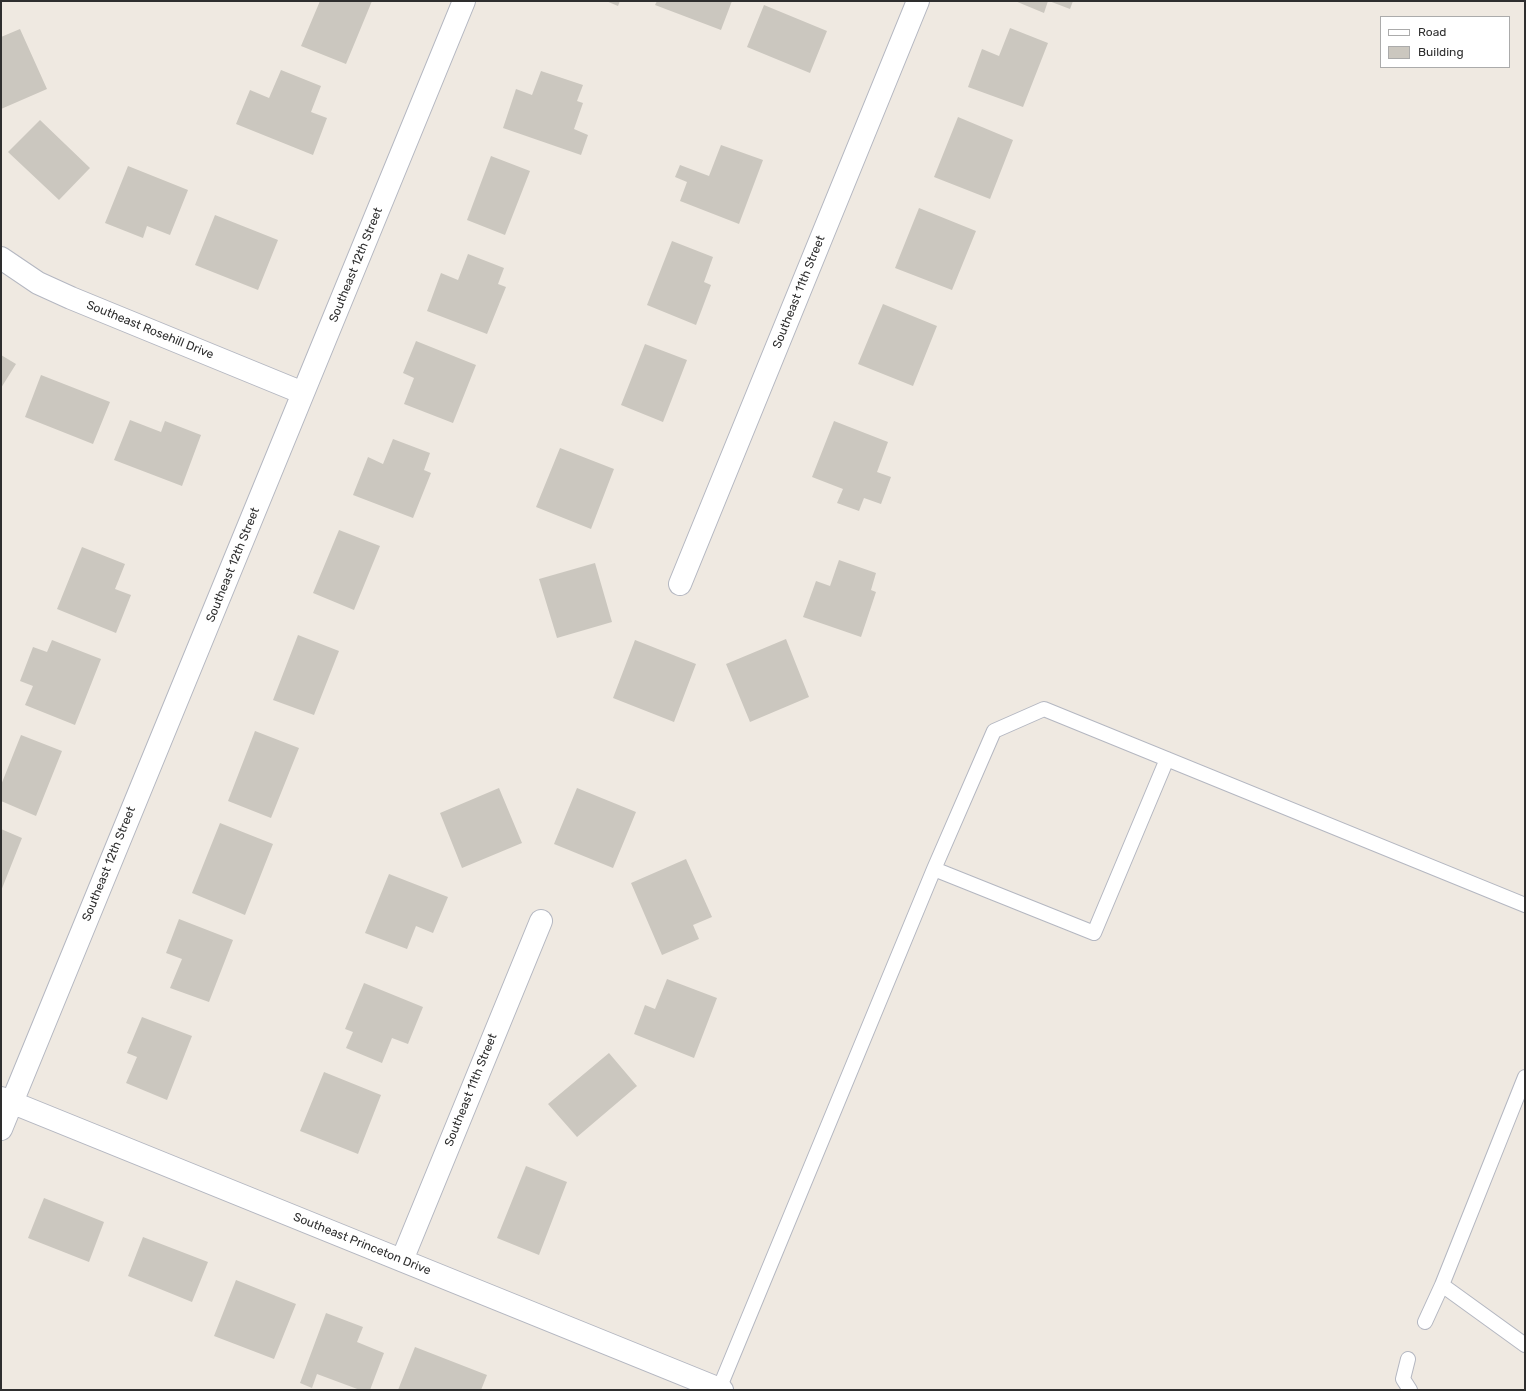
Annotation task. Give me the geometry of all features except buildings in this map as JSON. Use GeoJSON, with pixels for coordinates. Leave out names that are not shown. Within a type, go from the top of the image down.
{"type":"FeatureCollection","features":[{"type":"Feature","properties":{"kind":"street","name":"Southeast 12th Street"},"geometry":{"type":"LineString","coordinates":[[1,1129],[6,1100],[303,393],[464,1]]}},
{"type":"Feature","properties":{"kind":"street","name":"Southeast 11th Street"},"geometry":{"type":"LineString","coordinates":[[680,584],[918,1]]}},
{"type":"Feature","properties":{"kind":"street","name":"Southeast Rosehill Drive"},"geometry":{"type":"LineString","coordinates":[[1,258],[38,283],[71,298],[303,393]]}},
{"type":"Feature","properties":{"kind":"street","name":"Southeast 11th Street"},"geometry":{"type":"LineString","coordinates":[[402,1260],[541,921]]}},
{"type":"Feature","properties":{"kind":"street","name":"Southeast Princeton Drive"},"geometry":{"type":"LineString","coordinates":[[6,1100],[720,1389]]}},
{"type":"Feature","properties":{"kind":"lane"},"geometry":{"type":"LineString","coordinates":[[720,1389],[934,868],[994,731],[1044,709],[1525,905]]}},
{"type":"Feature","properties":{"kind":"lane"},"geometry":{"type":"LineString","coordinates":[[934,868],[1094,933],[1167,759]]}},
{"type":"Feature","properties":{"kind":"lane"},"geometry":{"type":"LineString","coordinates":[[1425,1322],[1442,1285],[1525,1077]]}},
{"type":"Feature","properties":{"kind":"lane"},"geometry":{"type":"LineString","coordinates":[[1442,1285],[1525,1345]]}},
{"type":"Feature","properties":{"kind":"lane"},"geometry":{"type":"LineString","coordinates":[[1408,1359],[1403,1379],[1410,1390]]}}]}
